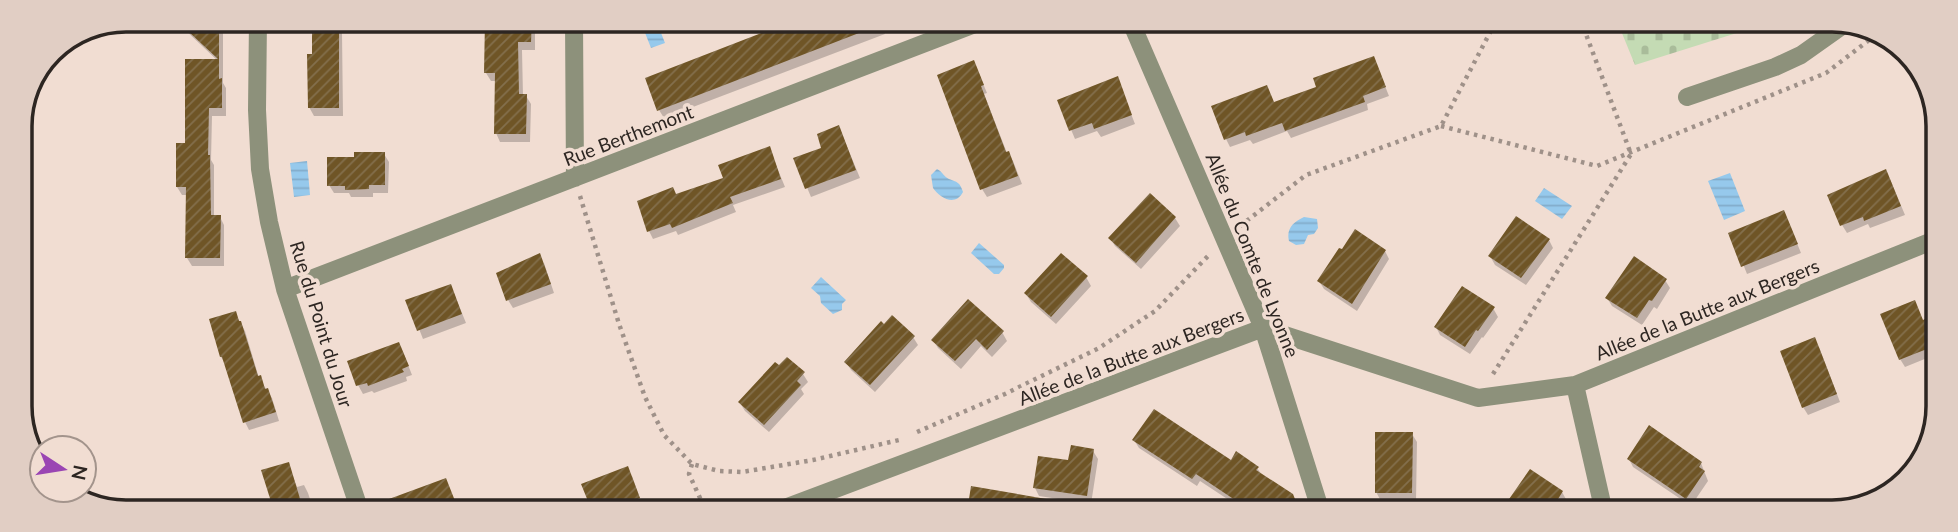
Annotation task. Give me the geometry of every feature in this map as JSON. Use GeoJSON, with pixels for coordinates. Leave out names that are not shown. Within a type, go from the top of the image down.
{"type":"FeatureCollection","features":[{"type":"Feature","properties":{"kind":"street","name":"Rue du Point du Jour"},"geometry":{"type":"LineString","coordinates":[[258,31],[260,169],[269,222],[285,289],[356,500]]}},
{"type":"Feature","properties":{"kind":"street"},"geometry":{"type":"LineString","coordinates":[[574,31],[575,178]]}},
{"type":"Feature","properties":{"kind":"street","name":"Rue Berthemont"},"geometry":{"type":"LineString","coordinates":[[285,289],[956,31]]}},
{"type":"Feature","properties":{"kind":"street","name":"Allée du Comte de Lyonne"},"geometry":{"type":"LineString","coordinates":[[1135,31],[1264,328],[1317,500]]}},
{"type":"Feature","properties":{"kind":"street"},"geometry":{"type":"LineString","coordinates":[[1687,97],[1775,67],[1801,55],[1835,31]]}},
{"type":"Feature","properties":{"kind":"street","name":"Allée de la Butte aux Bergers"},"geometry":{"type":"LineString","coordinates":[[806,500],[1264,328],[1478,398],[1575,385],[1926,243]]}},
{"type":"Feature","properties":{"kind":"street"},"geometry":{"type":"LineString","coordinates":[[1575,385],[1601,500]]}},
{"type":"Feature","properties":{"kind":"path"},"geometry":{"type":"LineString","coordinates":[[1441,126],[1491,31]]}},
{"type":"Feature","properties":{"kind":"path"},"geometry":{"type":"LineString","coordinates":[[1585,31],[1631,154]]}},
{"type":"Feature","properties":{"kind":"path"},"geometry":{"type":"LineString","coordinates":[[913,434],[1005,394],[1099,348],[1155,312],[1226,238],[1306,175],[1441,126],[1597,166],[1826,73],[1870,39]]}},
{"type":"Feature","properties":{"kind":"path"},"geometry":{"type":"LineString","coordinates":[[1478,398],[1631,154]]}},
{"type":"Feature","properties":{"kind":"path"},"geometry":{"type":"LineString","coordinates":[[575,178],[619,324],[645,397],[664,435],[692,464],[719,471],[741,472],[813,460],[902,439]]}},
{"type":"Feature","properties":{"kind":"path"},"geometry":{"type":"LineString","coordinates":[[692,464],[689,474],[701,500]]}},
{"type":"Feature","properties":{"kind":"green space"},"geometry":{"type":"Polygon","coordinates":[[[1621,31],[1743,31],[1635,65],[1621,31]]]}},
{"type":"Feature","properties":{"kind":"water"},"geometry":{"type":"Polygon","coordinates":[[[644,31],[660,31],[665,43],[651,48],[644,31]]]}},
{"type":"Feature","properties":{"kind":"water"},"geometry":{"type":"Polygon","coordinates":[[[307,161],[310,195],[294,197],[290,163],[307,161]]]}},
{"type":"Feature","properties":{"kind":"water"},"geometry":{"type":"Polygon","coordinates":[[[937,169],[959,184],[963,192],[960,197],[952,200],[943,198],[936,192],[931,175],[937,169]]]}},
{"type":"Feature","properties":{"kind":"water"},"geometry":{"type":"Polygon","coordinates":[[[1730,173],[1745,211],[1724,220],[1708,181],[1730,173]]]}},
{"type":"Feature","properties":{"kind":"water"},"geometry":{"type":"Polygon","coordinates":[[[1544,188],[1572,206],[1562,219],[1535,201],[1544,188]]]}},
{"type":"Feature","properties":{"kind":"water"},"geometry":{"type":"Polygon","coordinates":[[[1304,217],[1317,219],[1318,228],[1314,234],[1308,235],[1304,244],[1296,245],[1289,241],[1290,229],[1304,217]]]}},
{"type":"Feature","properties":{"kind":"water"},"geometry":{"type":"Polygon","coordinates":[[[979,243],[1004,265],[999,274],[994,274],[971,253],[979,243]]]}},
{"type":"Feature","properties":{"kind":"water"},"geometry":{"type":"Polygon","coordinates":[[[821,277],[846,300],[842,304],[842,310],[833,314],[811,288],[821,277]]]}},
{"type":"Feature","properties":{"kind":"building"},"geometry":{"type":"Polygon","coordinates":[[[188,31],[219,31],[222,108],[209,108],[208,155],[211,215],[221,215],[220,258],[185,258],[186,187],[176,187],[176,143],[185,143],[185,59],[218,59],[188,31]]]}},
{"type":"Feature","properties":{"kind":"building"},"geometry":{"type":"Polygon","coordinates":[[[312,31],[339,31],[339,108],[308,108],[307,54],[312,54],[312,31]]]}},
{"type":"Feature","properties":{"kind":"building"},"geometry":{"type":"Polygon","coordinates":[[[485,31],[532,31],[531,42],[518,42],[519,94],[527,94],[526,134],[494,134],[495,73],[484,73],[485,31]]]}},
{"type":"Feature","properties":{"kind":"building"},"geometry":{"type":"Polygon","coordinates":[[[767,31],[864,31],[657,111],[645,78],[767,31]]]}},
{"type":"Feature","properties":{"kind":"building"},"geometry":{"type":"Polygon","coordinates":[[[1374,56],[1386,87],[1363,96],[1365,102],[1285,131],[1282,123],[1246,136],[1245,132],[1224,140],[1211,106],[1267,85],[1274,102],[1316,87],[1313,78],[1374,56]]]}},
{"type":"Feature","properties":{"kind":"building"},"geometry":{"type":"Polygon","coordinates":[[[974,60],[1006,152],[1009,151],[1018,176],[980,190],[937,75],[974,60]]]}},
{"type":"Feature","properties":{"kind":"building"},"geometry":{"type":"Polygon","coordinates":[[[1118,76],[1132,115],[1094,129],[1092,123],[1069,131],[1057,100],[1118,76]]]}},
{"type":"Feature","properties":{"kind":"building"},"geometry":{"type":"Polygon","coordinates":[[[839,125],[856,170],[805,189],[793,158],[821,148],[817,134],[839,125]]]}},
{"type":"Feature","properties":{"kind":"building"},"geometry":{"type":"Polygon","coordinates":[[[770,146],[781,179],[730,197],[733,203],[672,228],[670,224],[647,232],[637,201],[673,187],[676,194],[723,178],[718,165],[770,146]]]}},
{"type":"Feature","properties":{"kind":"building"},"geometry":{"type":"Polygon","coordinates":[[[354,152],[385,152],[385,185],[345,190],[345,186],[327,186],[327,157],[354,157],[354,152]]]}},
{"type":"Feature","properties":{"kind":"building"},"geometry":{"type":"Polygon","coordinates":[[[1886,169],[1901,206],[1864,221],[1863,217],[1840,226],[1827,195],[1886,169]]]}},
{"type":"Feature","properties":{"kind":"building"},"geometry":{"type":"Polygon","coordinates":[[[1150,193],[1176,217],[1136,263],[1108,238],[1150,193]]]}},
{"type":"Feature","properties":{"kind":"building"},"geometry":{"type":"Polygon","coordinates":[[[1784,210],[1798,244],[1741,267],[1728,233],[1784,210]]]}},
{"type":"Feature","properties":{"kind":"building"},"geometry":{"type":"Polygon","coordinates":[[[1516,216],[1550,239],[1521,278],[1488,256],[1516,216]]]}},
{"type":"Feature","properties":{"kind":"building"},"geometry":{"type":"Polygon","coordinates":[[[1355,229],[1386,250],[1352,304],[1317,281],[1355,229]]]}},
{"type":"Feature","properties":{"kind":"building"},"geometry":{"type":"Polygon","coordinates":[[[540,253],[551,284],[506,301],[496,273],[540,253]]]}},
{"type":"Feature","properties":{"kind":"building"},"geometry":{"type":"Polygon","coordinates":[[[1061,253],[1088,276],[1051,317],[1024,293],[1061,253]]]}},
{"type":"Feature","properties":{"kind":"building"},"geometry":{"type":"Polygon","coordinates":[[[1634,256],[1667,279],[1637,318],[1605,298],[1634,256]]]}},
{"type":"Feature","properties":{"kind":"building"},"geometry":{"type":"Polygon","coordinates":[[[451,284],[462,314],[417,331],[405,300],[451,284]]]}},
{"type":"Feature","properties":{"kind":"building"},"geometry":{"type":"Polygon","coordinates":[[[1462,286],[1495,307],[1465,347],[1434,327],[1462,286]]]}},
{"type":"Feature","properties":{"kind":"building"},"geometry":{"type":"Polygon","coordinates":[[[968,299],[1004,331],[987,350],[976,339],[955,361],[931,340],[968,299]]]}},
{"type":"Feature","properties":{"kind":"building"},"geometry":{"type":"Polygon","coordinates":[[[1915,300],[1923,320],[1926,321],[1926,349],[1899,360],[1880,314],[1915,300]]]}},
{"type":"Feature","properties":{"kind":"building"},"geometry":{"type":"Polygon","coordinates":[[[236,311],[258,376],[261,375],[265,389],[268,388],[276,412],[243,423],[209,319],[236,311]]]}},
{"type":"Feature","properties":{"kind":"building"},"geometry":{"type":"Polygon","coordinates":[[[892,315],[915,336],[870,385],[844,362],[881,321],[884,324],[892,315]]]}},
{"type":"Feature","properties":{"kind":"building"},"geometry":{"type":"Polygon","coordinates":[[[1815,337],[1837,394],[1802,408],[1780,351],[1815,337]]]}},
{"type":"Feature","properties":{"kind":"building"},"geometry":{"type":"Polygon","coordinates":[[[399,342],[409,366],[402,369],[404,372],[368,386],[367,383],[356,386],[347,361],[399,342]]]}},
{"type":"Feature","properties":{"kind":"building"},"geometry":{"type":"Polygon","coordinates":[[[787,357],[805,372],[797,381],[801,385],[764,425],[738,402],[775,362],[779,365],[787,357]]]}},
{"type":"Feature","properties":{"kind":"building"},"geometry":{"type":"Polygon","coordinates":[[[1154,409],[1231,460],[1236,451],[1259,467],[1256,470],[1293,494],[1295,500],[1235,500],[1196,474],[1192,479],[1132,440],[1154,409]]]}},
{"type":"Feature","properties":{"kind":"building"},"geometry":{"type":"Polygon","coordinates":[[[1649,425],[1702,462],[1699,467],[1705,471],[1686,499],[1627,459],[1649,425]]]}},
{"type":"Feature","properties":{"kind":"building"},"geometry":{"type":"Polygon","coordinates":[[[1375,432],[1413,432],[1412,493],[1375,493],[1375,432]]]}},
{"type":"Feature","properties":{"kind":"building"},"geometry":{"type":"Polygon","coordinates":[[[1071,445],[1094,449],[1087,496],[1033,488],[1038,456],[1068,460],[1071,445]]]}},
{"type":"Feature","properties":{"kind":"building"},"geometry":{"type":"Polygon","coordinates":[[[289,462],[300,500],[271,500],[261,470],[289,462]]]}},
{"type":"Feature","properties":{"kind":"building"},"geometry":{"type":"Polygon","coordinates":[[[628,466],[640,498],[588,500],[581,484],[628,466]]]}},
{"type":"Feature","properties":{"kind":"building"},"geometry":{"type":"Polygon","coordinates":[[[1530,469],[1563,491],[1557,500],[1508,500],[1530,469]]]}},
{"type":"Feature","properties":{"kind":"building"},"geometry":{"type":"Polygon","coordinates":[[[446,478],[455,500],[386,500],[446,478]]]}},
{"type":"Feature","properties":{"kind":"building"},"geometry":{"type":"Polygon","coordinates":[[[971,486],[1052,500],[969,500],[971,486]]]}}]}
